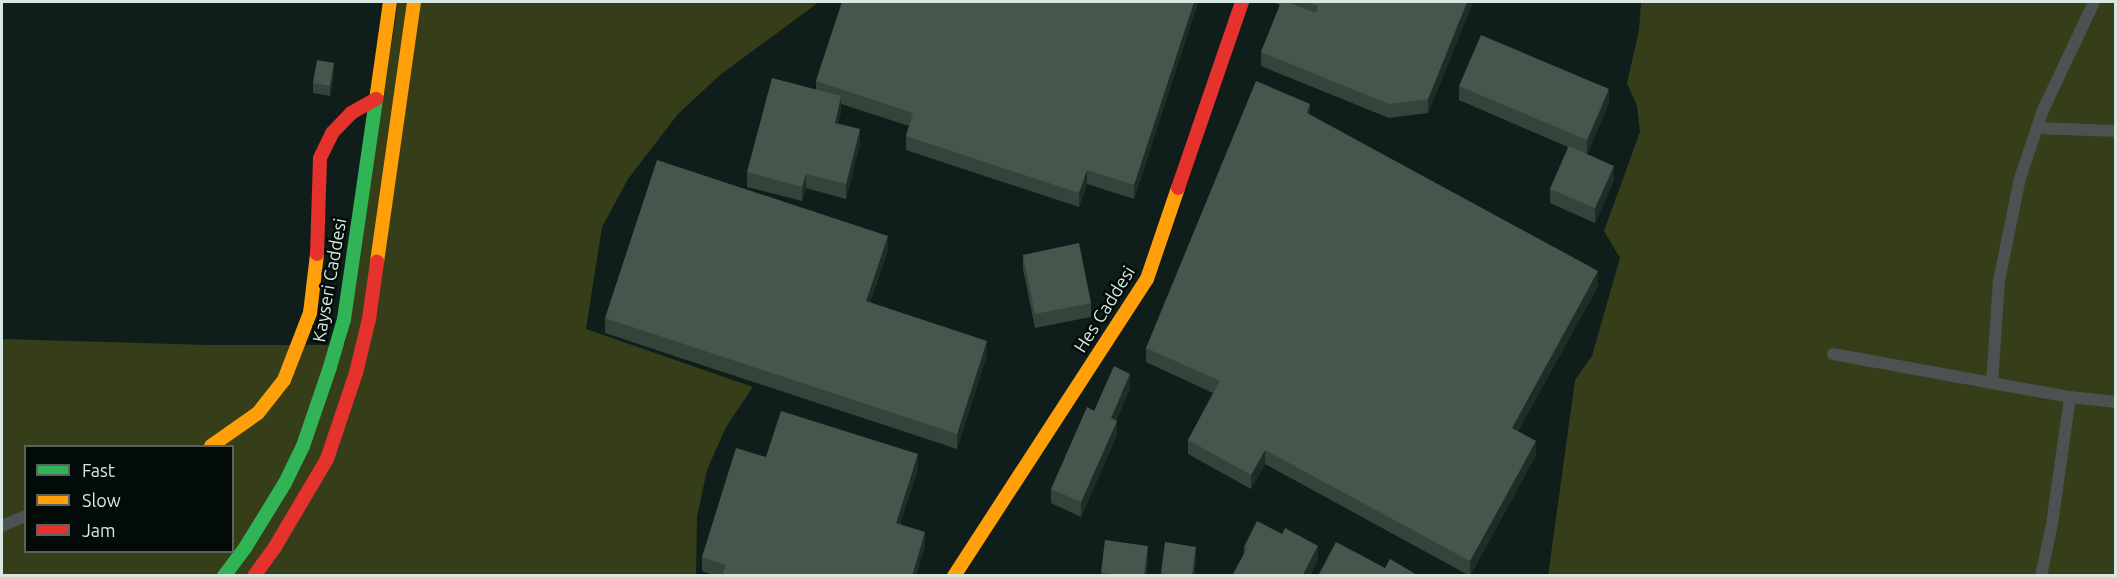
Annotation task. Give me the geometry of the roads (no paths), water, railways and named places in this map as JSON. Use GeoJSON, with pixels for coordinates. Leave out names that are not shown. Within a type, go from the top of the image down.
{"type":"FeatureCollection","features":[{"type":"Feature","properties":{"kind":"main road","name":"Kayseri Caddesi"},"geometry":{"type":"LineString","coordinates":[[224,576],[245,548],[285,483],[303,446],[344,319],[390,2]]}},
{"type":"Feature","properties":{"kind":"main road"},"geometry":{"type":"LineString","coordinates":[[254,576],[275,547],[327,459],[356,373],[369,319],[414,2]]}},
{"type":"Feature","properties":{"kind":"main road","name":"Hes Caddesi"},"geometry":{"type":"LineString","coordinates":[[954,576],[1147,279],[1242,2]]}},
{"type":"Feature","properties":{"kind":"main road"},"geometry":{"type":"LineString","coordinates":[[214,445],[258,413],[284,380],[310,313],[318,242],[320,158],[332,133],[351,113],[375,99]]}},
{"type":"Feature","properties":{"kind":"street"},"geometry":{"type":"LineString","coordinates":[[1992,383],[1999,281],[2004,246],[2020,178],[2037,128],[2094,2]]}},
{"type":"Feature","properties":{"kind":"street"},"geometry":{"type":"LineString","coordinates":[[2037,128],[2115,131]]}},
{"type":"Feature","properties":{"kind":"street"},"geometry":{"type":"LineString","coordinates":[[1833,354],[2070,397],[2115,402]]}},
{"type":"Feature","properties":{"kind":"street"},"geometry":{"type":"LineString","coordinates":[[2041,576],[2052,524],[2070,397]]}},
{"type":"Feature","properties":{"kind":"street"},"geometry":{"type":"LineString","coordinates":[[2,526],[24,517]]}}]}
